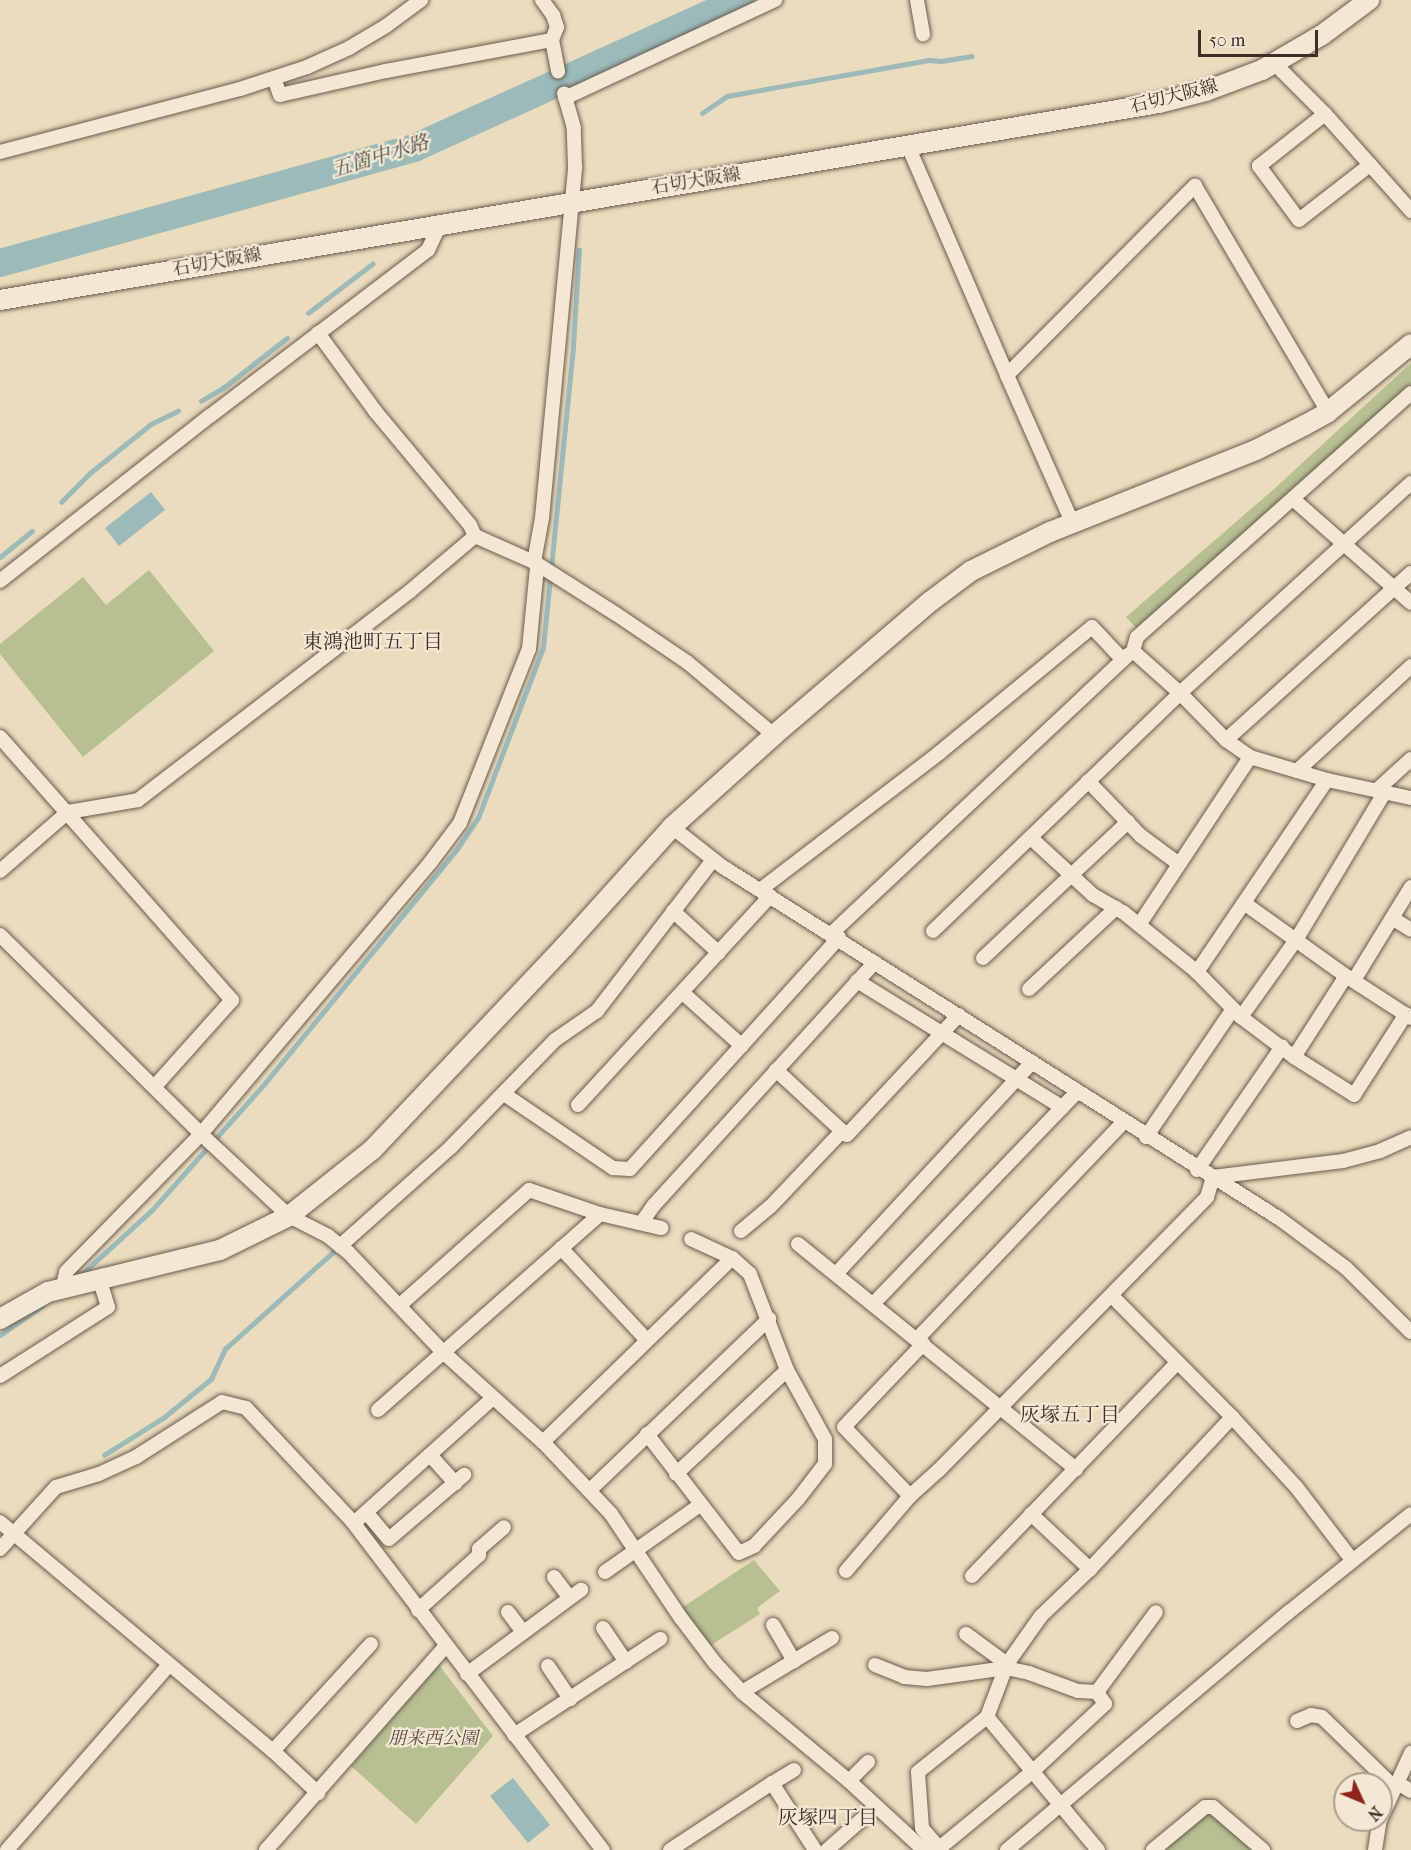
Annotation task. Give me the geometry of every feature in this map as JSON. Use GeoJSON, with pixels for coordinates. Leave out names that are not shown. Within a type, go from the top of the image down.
{"type":"FeatureCollection","features":[{"type":"Feature","properties":{"kind":"street"},"geometry":{"type":"LineString","coordinates":[[0,152],[273,78],[348,48],[386,26],[421,0]]}},
{"type":"Feature","properties":{"kind":"street"},"geometry":{"type":"LineString","coordinates":[[542,0],[553,15],[557,27],[552,39],[558,71]]}},
{"type":"Feature","properties":{"kind":"street"},"geometry":{"type":"LineString","coordinates":[[62,1290],[66,1272],[202,1135],[430,863],[460,823],[529,649],[572,202],[574,128],[565,95],[775,0]]}},
{"type":"Feature","properties":{"kind":"street"},"geometry":{"type":"LineString","coordinates":[[917,0],[923,34]]}},
{"type":"Feature","properties":{"kind":"street","name":"石切大阪線"},"geometry":{"type":"LineString","coordinates":[[0,300],[1159,103],[1223,86],[1275,64],[1322,35],[1369,0]]}},
{"type":"Feature","properties":{"kind":"street"},"geometry":{"type":"LineString","coordinates":[[273,78],[280,95],[386,71],[552,39]]}},
{"type":"Feature","properties":{"kind":"street"},"geometry":{"type":"LineString","coordinates":[[1275,64],[1325,114],[1411,211]]}},
{"type":"Feature","properties":{"kind":"street"},"geometry":{"type":"LineString","coordinates":[[1325,114],[1259,166],[1299,220],[1371,165]]}},
{"type":"Feature","properties":{"kind":"street"},"geometry":{"type":"LineString","coordinates":[[908,146],[1072,522]]}},
{"type":"Feature","properties":{"kind":"street"},"geometry":{"type":"LineString","coordinates":[[1007,375],[1195,186],[1328,412]]}},
{"type":"Feature","properties":{"kind":"street"},"geometry":{"type":"LineString","coordinates":[[0,581],[428,250],[440,224]]}},
{"type":"Feature","properties":{"kind":"street"},"geometry":{"type":"LineString","coordinates":[[318,333],[375,411],[470,525],[474,536],[537,566],[687,662],[774,735]]}},
{"type":"Feature","properties":{"kind":"street"},"geometry":{"type":"LineString","coordinates":[[0,1320],[48,1293],[220,1250],[289,1216],[372,1150],[565,946],[672,827],[774,735],[931,601],[971,571],[1072,522],[1256,450],[1328,412],[1411,344]]}},
{"type":"Feature","properties":{"kind":"street"},"geometry":{"type":"LineString","coordinates":[[504,1094],[613,1168],[630,1169],[742,1046],[835,936],[1128,656],[1137,636],[1411,393]]}},
{"type":"Feature","properties":{"kind":"street"},"geometry":{"type":"LineString","coordinates":[[933,931],[1180,693],[1411,483]]}},
{"type":"Feature","properties":{"kind":"street"},"geometry":{"type":"LineString","coordinates":[[1293,499],[1411,603]]}},
{"type":"Feature","properties":{"kind":"street"},"geometry":{"type":"LineString","coordinates":[[0,871],[68,812],[138,800],[409,592],[474,536]]}},
{"type":"Feature","properties":{"kind":"street"},"geometry":{"type":"LineString","coordinates":[[1226,740],[1411,573]]}},
{"type":"Feature","properties":{"kind":"street"},"geometry":{"type":"LineString","coordinates":[[578,1105],[719,953],[765,893],[1092,627],[1180,693],[1226,740],[1250,757],[1327,780],[1411,798]]}},
{"type":"Feature","properties":{"kind":"street"},"geometry":{"type":"LineString","coordinates":[[1297,771],[1411,666]]}},
{"type":"Feature","properties":{"kind":"street"},"geometry":{"type":"LineString","coordinates":[[0,737],[232,1000],[155,1086]]}},
{"type":"Feature","properties":{"kind":"street"},"geometry":{"type":"LineString","coordinates":[[1139,925],[1250,757]]}},
{"type":"Feature","properties":{"kind":"street"},"geometry":{"type":"LineString","coordinates":[[1146,1137],[1237,1013],[1296,940],[1381,791],[1411,759]]}},
{"type":"Feature","properties":{"kind":"street"},"geometry":{"type":"LineString","coordinates":[[1197,972],[1327,780]]}},
{"type":"Feature","properties":{"kind":"street"},"geometry":{"type":"LineString","coordinates":[[1088,781],[1141,836],[1179,864]]}},
{"type":"Feature","properties":{"kind":"street"},"geometry":{"type":"LineString","coordinates":[[983,958],[1128,822]]}},
{"type":"Feature","properties":{"kind":"street"},"geometry":{"type":"LineString","coordinates":[[672,827],[713,860],[1032,1062],[1197,1170],[1213,1177],[1280,1219],[1346,1268],[1411,1332]]}},
{"type":"Feature","properties":{"kind":"street"},"geometry":{"type":"LineString","coordinates":[[1031,838],[1093,896],[1116,908],[1197,972],[1237,1013],[1294,1057],[1354,1095],[1408,1016],[1244,903]]}},
{"type":"Feature","properties":{"kind":"street"},"geometry":{"type":"LineString","coordinates":[[340,1246],[451,1147],[555,1040],[597,1011],[713,860]]}},
{"type":"Feature","properties":{"kind":"street"},"geometry":{"type":"LineString","coordinates":[[1294,1057],[1392,918],[1411,887]]}},
{"type":"Feature","properties":{"kind":"street"},"geometry":{"type":"LineString","coordinates":[[1029,989],[1116,908]]}},
{"type":"Feature","properties":{"kind":"street"},"geometry":{"type":"LineString","coordinates":[[673,911],[719,953]]}},
{"type":"Feature","properties":{"kind":"street"},"geometry":{"type":"LineString","coordinates":[[1392,918],[1411,930]]}},
{"type":"Feature","properties":{"kind":"street"},"geometry":{"type":"LineString","coordinates":[[0,935],[219,1151],[289,1216],[328,1236],[340,1246],[400,1305],[444,1353],[543,1442],[611,1514],[681,1618],[715,1663],[742,1692],[849,1781],[924,1850]]}},
{"type":"Feature","properties":{"kind":"street"},"geometry":{"type":"LineString","coordinates":[[642,1222],[654,1205],[874,962]]}},
{"type":"Feature","properties":{"kind":"street"},"geometry":{"type":"LineString","coordinates":[[856,981],[1062,1107]]}},
{"type":"Feature","properties":{"kind":"street"},"geometry":{"type":"LineString","coordinates":[[683,993],[742,1046]]}},
{"type":"Feature","properties":{"kind":"street"},"geometry":{"type":"LineString","coordinates":[[777,1070],[847,1135],[958,1015]]}},
{"type":"Feature","properties":{"kind":"street"},"geometry":{"type":"LineString","coordinates":[[1197,1170],[1282,1047]]}},
{"type":"Feature","properties":{"kind":"street"},"geometry":{"type":"LineString","coordinates":[[836,1274],[1032,1062]]}},
{"type":"Feature","properties":{"kind":"street"},"geometry":{"type":"LineString","coordinates":[[873,1304],[1077,1092]]}},
{"type":"Feature","properties":{"kind":"street"},"geometry":{"type":"LineString","coordinates":[[910,1496],[844,1427],[1124,1122]]}},
{"type":"Feature","properties":{"kind":"street"},"geometry":{"type":"LineString","coordinates":[[741,1231],[770,1207],[842,1131]]}},
{"type":"Feature","properties":{"kind":"street"},"geometry":{"type":"LineString","coordinates":[[1213,1177],[1343,1161],[1380,1151],[1411,1137]]}},
{"type":"Feature","properties":{"kind":"street"},"geometry":{"type":"LineString","coordinates":[[846,1570],[910,1496],[938,1471],[1112,1296],[1207,1197],[1213,1177]]}},
{"type":"Feature","properties":{"kind":"street"},"geometry":{"type":"LineString","coordinates":[[400,1305],[530,1190],[600,1214],[661,1228]]}},
{"type":"Feature","properties":{"kind":"street"},"geometry":{"type":"LineString","coordinates":[[378,1410],[600,1214]]}},
{"type":"Feature","properties":{"kind":"street"},"geometry":{"type":"LineString","coordinates":[[647,1434],[739,1553],[754,1546],[798,1499],[825,1464],[825,1439],[787,1370],[750,1274],[732,1258],[691,1239]]}},
{"type":"Feature","properties":{"kind":"street"},"geometry":{"type":"LineString","coordinates":[[798,1244],[1076,1469]]}},
{"type":"Feature","properties":{"kind":"street"},"geometry":{"type":"LineString","coordinates":[[561,1248],[646,1339]]}},
{"type":"Feature","properties":{"kind":"street"},"geometry":{"type":"LineString","coordinates":[[543,1442],[646,1339],[732,1258]]}},
{"type":"Feature","properties":{"kind":"street"},"geometry":{"type":"LineString","coordinates":[[0,1376],[108,1307],[100,1281]]}},
{"type":"Feature","properties":{"kind":"street"},"geometry":{"type":"LineString","coordinates":[[1112,1296],[1232,1417],[1297,1488],[1352,1560]]}},
{"type":"Feature","properties":{"kind":"street"},"geometry":{"type":"LineString","coordinates":[[590,1490],[769,1319]]}},
{"type":"Feature","properties":{"kind":"street"},"geometry":{"type":"LineString","coordinates":[[972,1576],[1177,1363]]}},
{"type":"Feature","properties":{"kind":"street"},"geometry":{"type":"LineString","coordinates":[[676,1474],[787,1370]]}},
{"type":"Feature","properties":{"kind":"street"},"geometry":{"type":"LineString","coordinates":[[354,1523],[493,1398]]}},
{"type":"Feature","properties":{"kind":"street"},"geometry":{"type":"LineString","coordinates":[[0,1549],[56,1487],[99,1474],[136,1457],[222,1402],[246,1408],[354,1523],[603,1850]]}},
{"type":"Feature","properties":{"kind":"street"},"geometry":{"type":"LineString","coordinates":[[1097,1692],[1105,1704],[1032,1772],[939,1849],[922,1828],[918,1772],[987,1717],[1007,1666],[1041,1616],[1090,1569],[1232,1417]]}},
{"type":"Feature","properties":{"kind":"street"},"geometry":{"type":"LineString","coordinates":[[366,1512],[388,1539],[460,1479],[430,1455]]}},
{"type":"Feature","properties":{"kind":"street"},"geometry":{"type":"LineString","coordinates":[[605,1572],[700,1505]]}},
{"type":"Feature","properties":{"kind":"street"},"geometry":{"type":"LineString","coordinates":[[1031,1514],[1090,1569]]}},
{"type":"Feature","properties":{"kind":"street"},"geometry":{"type":"LineString","coordinates":[[1007,1850],[1352,1560],[1411,1514]]}},
{"type":"Feature","properties":{"kind":"street"},"geometry":{"type":"LineString","coordinates":[[0,1522],[168,1666],[273,1751],[318,1793]]}},
{"type":"Feature","properties":{"kind":"street"},"geometry":{"type":"LineString","coordinates":[[418,1610],[479,1555],[479,1549],[504,1527]]}},
{"type":"Feature","properties":{"kind":"street"},"geometry":{"type":"LineString","coordinates":[[467,1674],[575,1594],[554,1577]]}},
{"type":"Feature","properties":{"kind":"street"},"geometry":{"type":"LineString","coordinates":[[508,1612],[523,1632]]}},
{"type":"Feature","properties":{"kind":"street"},"geometry":{"type":"LineString","coordinates":[[1097,1692],[1156,1612]]}},
{"type":"Feature","properties":{"kind":"street"},"geometry":{"type":"LineString","coordinates":[[773,1625],[794,1661]]}},
{"type":"Feature","properties":{"kind":"street"},"geometry":{"type":"LineString","coordinates":[[603,1628],[626,1662]]}},
{"type":"Feature","properties":{"kind":"street"},"geometry":{"type":"LineString","coordinates":[[966,1634],[1007,1666],[1078,1691],[1097,1692]]}},
{"type":"Feature","properties":{"kind":"street"},"geometry":{"type":"LineString","coordinates":[[742,1692],[832,1638]]}},
{"type":"Feature","properties":{"kind":"street"},"geometry":{"type":"LineString","coordinates":[[514,1736],[660,1639]]}},
{"type":"Feature","properties":{"kind":"street"},"geometry":{"type":"LineString","coordinates":[[273,1751],[371,1644]]}},
{"type":"Feature","properties":{"kind":"street"},"geometry":{"type":"LineString","coordinates":[[266,1850],[446,1646]]}},
{"type":"Feature","properties":{"kind":"street"},"geometry":{"type":"LineString","coordinates":[[875,1665],[904,1677],[927,1679],[1007,1666]]}},
{"type":"Feature","properties":{"kind":"street"},"geometry":{"type":"LineString","coordinates":[[7,1850],[168,1666]]}},
{"type":"Feature","properties":{"kind":"street"},"geometry":{"type":"LineString","coordinates":[[548,1666],[570,1699]]}},
{"type":"Feature","properties":{"kind":"street"},"geometry":{"type":"LineString","coordinates":[[1297,1721],[1311,1715],[1322,1717],[1395,1784],[1411,1791]]}},
{"type":"Feature","properties":{"kind":"street"},"geometry":{"type":"LineString","coordinates":[[987,1717],[1098,1850]]}},
{"type":"Feature","properties":{"kind":"street"},"geometry":{"type":"LineString","coordinates":[[1393,1789],[1411,1752]]}},
{"type":"Feature","properties":{"kind":"street"},"geometry":{"type":"LineString","coordinates":[[849,1781],[868,1762]]}},
{"type":"Feature","properties":{"kind":"street"},"geometry":{"type":"LineString","coordinates":[[670,1850],[794,1770]]}},
{"type":"Feature","properties":{"kind":"street"},"geometry":{"type":"LineString","coordinates":[[772,1783],[826,1850],[876,1807]]}},
{"type":"Feature","properties":{"kind":"street"},"geometry":{"type":"LineString","coordinates":[[1153,1850],[1205,1807],[1213,1807],[1263,1850]]}},
{"type":"Feature","properties":{"kind":"street"},"geometry":{"type":"LineString","coordinates":[[1375,1850],[1378,1832]]}},
{"type":"Feature","properties":{"kind":"green space"},"geometry":{"type":"Polygon","coordinates":[[[1411,363],[1411,385],[1139,631],[1126,617],[1274,489],[1411,363]]]}},
{"type":"Feature","properties":{"kind":"green space"},"geometry":{"type":"Polygon","coordinates":[[[149,570],[214,651],[83,757],[0,654],[0,644],[83,577],[106,605],[149,570]]]}},
{"type":"Feature","properties":{"kind":"green space"},"geometry":{"type":"Polygon","coordinates":[[[754,1560],[780,1591],[757,1608],[760,1614],[708,1647],[680,1609],[754,1560]]]}},
{"type":"Feature","properties":{"kind":"green space","name":"朋来西公園"},"geometry":{"type":"Polygon","coordinates":[[[439,1665],[493,1736],[416,1824],[351,1766],[439,1665]]]}},
{"type":"Feature","properties":{"kind":"green space"},"geometry":{"type":"Polygon","coordinates":[[[1212,1811],[1257,1850],[1161,1850],[1204,1812],[1212,1811]]]}},
{"type":"Feature","properties":{"kind":"water"},"geometry":{"type":"Polygon","coordinates":[[[151,492],[165,510],[119,546],[105,528],[151,492]]]}},
{"type":"Feature","properties":{"kind":"water"},"geometry":{"type":"Polygon","coordinates":[[[513,1778],[550,1825],[528,1843],[490,1796],[513,1778]]]}},
{"type":"Feature","properties":{"kind":"waterway","name":"五箇中水路"},"geometry":{"type":"LineString","coordinates":[[0,263],[414,148],[741,0]]}},
{"type":"Feature","properties":{"kind":"waterway"},"geometry":{"type":"LineString","coordinates":[[702,113],[727,96],[930,60],[941,61],[972,56]]}},
{"type":"Feature","properties":{"kind":"waterway"},"geometry":{"type":"LineString","coordinates":[[83,1273],[152,1210],[265,1083],[457,849],[478,818],[543,648],[573,345],[579,250]]}},
{"type":"Feature","properties":{"kind":"waterway"},"geometry":{"type":"LineString","coordinates":[[308,313],[372,264]]}},
{"type":"Feature","properties":{"kind":"waterway"},"geometry":{"type":"LineString","coordinates":[[201,401],[223,388],[287,338]]}},
{"type":"Feature","properties":{"kind":"waterway"},"geometry":{"type":"LineString","coordinates":[[61,502],[90,473],[151,424],[178,411]]}},
{"type":"Feature","properties":{"kind":"waterway"},"geometry":{"type":"LineString","coordinates":[[0,557],[32,531]]}},
{"type":"Feature","properties":{"kind":"waterway"},"geometry":{"type":"LineString","coordinates":[[104,1455],[163,1418],[211,1379],[225,1349],[333,1252]]}},
{"type":"Feature","properties":{"kind":"waterway"},"geometry":{"type":"LineString","coordinates":[[0,1335],[42,1306]]}},
{"type":"Feature","properties":{"kind":"district","name":"東鴻池町五丁目"},"geometry":{"type":"Point","coordinates":[373,641]}},
{"type":"Feature","properties":{"kind":"district","name":"灰塚五丁目"},"geometry":{"type":"Point","coordinates":[1070,1414]}},
{"type":"Feature","properties":{"kind":"district","name":"灰塚四丁目"},"geometry":{"type":"Point","coordinates":[828,1817]}}]}
